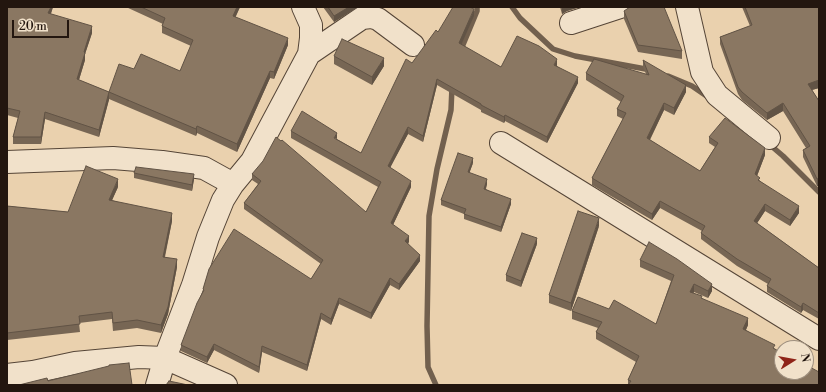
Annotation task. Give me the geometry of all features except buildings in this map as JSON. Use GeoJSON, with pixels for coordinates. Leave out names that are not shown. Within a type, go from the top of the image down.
{"type":"FeatureCollection","features":[{"type":"Feature","properties":{"kind":"street"},"geometry":{"type":"LineString","coordinates":[[157,385],[164,358],[193,285],[223,200],[233,184],[252,161],[309,54],[312,38],[311,25],[303,7]]}},
{"type":"Feature","properties":{"kind":"street"},"geometry":{"type":"LineString","coordinates":[[571,23],[620,7]]}},
{"type":"Feature","properties":{"kind":"street"},"geometry":{"type":"LineString","coordinates":[[687,7],[702,72],[716,96],[769,138]]}},
{"type":"Feature","properties":{"kind":"street"},"geometry":{"type":"LineString","coordinates":[[309,54],[362,18],[371,17],[378,19],[413,46]]}},
{"type":"Feature","properties":{"kind":"street"},"geometry":{"type":"LineString","coordinates":[[501,143],[819,339]]}},
{"type":"Feature","properties":{"kind":"street"},"geometry":{"type":"LineString","coordinates":[[7,162],[113,158],[162,162],[204,168],[233,184]]}},
{"type":"Feature","properties":{"kind":"street"},"geometry":{"type":"LineString","coordinates":[[7,375],[33,372],[75,363],[139,357],[164,358],[226,385]]}},
{"type":"Feature","properties":{"kind":"waterway"},"geometry":{"type":"LineString","coordinates":[[460,52],[477,11],[477,7]]}},
{"type":"Feature","properties":{"kind":"waterway"},"geometry":{"type":"LineString","coordinates":[[512,7],[520,18],[553,49],[575,56],[651,70]]}},
{"type":"Feature","properties":{"kind":"waterway"},"geometry":{"type":"LineString","coordinates":[[668,76],[692,86],[708,97]]}},
{"type":"Feature","properties":{"kind":"waterway"},"geometry":{"type":"LineString","coordinates":[[436,385],[428,367],[427,326],[429,216],[437,169],[451,110],[452,87]]}},
{"type":"Feature","properties":{"kind":"waterway"},"geometry":{"type":"LineString","coordinates":[[769,144],[819,192]]}}]}
